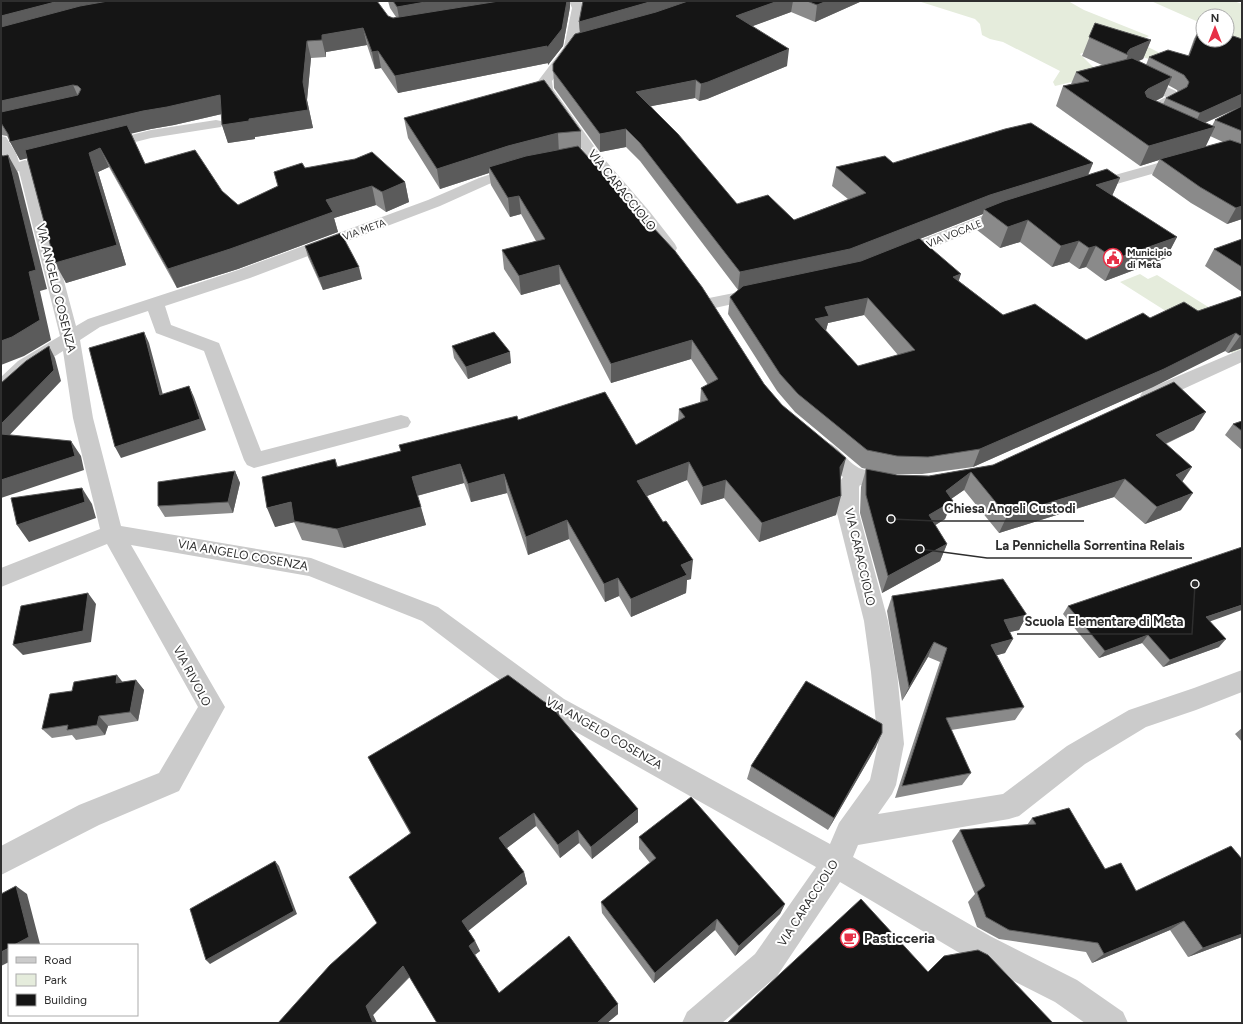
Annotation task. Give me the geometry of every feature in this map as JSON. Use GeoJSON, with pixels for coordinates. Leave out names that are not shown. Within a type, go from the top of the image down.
{"type":"FeatureCollection","features":[{"type":"Feature","properties":{"kind":"street","name":"VIA CARACCIOLO"},"geometry":{"type":"LineString","coordinates":[[569,2],[578,8],[577,46],[545,81],[546,89],[587,157],[644,215],[676,258]]}},
{"type":"Feature","properties":{"kind":"street"},"geometry":{"type":"LineString","coordinates":[[1141,66],[1128,72],[1171,94],[1174,98],[1145,113],[1159,119]]}},
{"type":"Feature","properties":{"kind":"street"},"geometry":{"type":"LineString","coordinates":[[92,148],[151,134],[216,124]]}},
{"type":"Feature","properties":{"kind":"street"},"geometry":{"type":"LineString","coordinates":[[1205,140],[1242,157]]}},
{"type":"Feature","properties":{"kind":"street","name":"VIA ANGELO COSENZA"},"geometry":{"type":"LineString","coordinates":[[1,141],[9,153],[14,168],[32,163],[70,339],[83,418],[112,533],[311,567],[430,614],[555,706],[836,863],[979,947],[1066,991],[1112,1023]]}},
{"type":"Feature","properties":{"kind":"street"},"geometry":{"type":"LineString","coordinates":[[1077,191],[1223,149]]}},
{"type":"Feature","properties":{"kind":"street","name":"VIA META"},"geometry":{"type":"LineString","coordinates":[[1,388],[25,366],[94,323],[244,274],[434,203],[484,181],[537,165]]}},
{"type":"Feature","properties":{"kind":"street","name":"VIA VOCALE"},"geometry":{"type":"LineString","coordinates":[[887,259],[990,218],[1019,209]]}},
{"type":"Feature","properties":{"kind":"street"},"geometry":{"type":"LineString","coordinates":[[709,304],[776,289]]}},
{"type":"Feature","properties":{"kind":"street"},"geometry":{"type":"LineString","coordinates":[[155,304],[163,329],[212,347],[254,460],[401,422]]}},
{"type":"Feature","properties":{"kind":"street"},"geometry":{"type":"LineString","coordinates":[[1135,403],[1242,355]]}},
{"type":"Feature","properties":{"kind":"street"},"geometry":{"type":"LineString","coordinates":[[809,437],[855,476],[891,483],[914,484]]}},
{"type":"Feature","properties":{"kind":"street","name":"VIA CARACCIOLO"},"geometry":{"type":"LineString","coordinates":[[698,1023],[766,965],[836,863],[848,833],[882,785],[891,744],[884,672],[876,621],[848,513],[848,486],[855,476]]}},
{"type":"Feature","properties":{"kind":"street"},"geometry":{"type":"LineString","coordinates":[[1,578],[112,533]]}},
{"type":"Feature","properties":{"kind":"street","name":"VIA RIVOLO"},"geometry":{"type":"LineString","coordinates":[[1,861],[89,815],[169,782],[212,707],[112,533]]}},
{"type":"Feature","properties":{"kind":"street"},"geometry":{"type":"LineString","coordinates":[[848,833],[1009,806],[1076,755],[1138,718],[1196,700],[1242,681]]}},
{"type":"Feature","properties":{"kind":"green space"},"geometry":{"type":"Polygon","coordinates":[[[918,1],[1068,1],[1084,10],[1149,36],[1138,42],[1162,54],[1149,59],[1105,45],[1080,54],[1101,75],[1055,86],[1053,82],[1060,71],[1003,42],[990,39],[982,35],[980,24],[975,19],[918,1]]]}},
{"type":"Feature","properties":{"kind":"green space"},"geometry":{"type":"Polygon","coordinates":[[[1151,1],[1234,1],[1242,4],[1242,51],[1235,44],[1235,8],[1195,8],[1195,20],[1151,1]]]}},
{"type":"Feature","properties":{"kind":"green space"},"geometry":{"type":"Polygon","coordinates":[[[1140,274],[1148,279],[1157,275],[1242,328],[1242,349],[1232,353],[1120,282],[1140,274]]]}},
{"type":"Feature","properties":{"kind":"building"},"geometry":{"type":"Polygon","coordinates":[[[1,1],[59,1],[1,16],[1,1]]]}},
{"type":"Feature","properties":{"kind":"building"},"geometry":{"type":"Polygon","coordinates":[[[108,1],[377,1],[388,16],[393,18],[499,1],[567,1],[562,29],[547,48],[547,46],[395,76],[378,51],[372,52],[363,28],[322,35],[322,40],[307,41],[303,82],[308,110],[249,119],[249,121],[222,125],[220,95],[143,111],[10,142],[8,134],[1,123],[1,112],[78,95],[81,89],[78,86],[73,85],[1,101],[1,27],[80,6],[108,1]]]}},
{"type":"Feature","properties":{"kind":"building"},"geometry":{"type":"Polygon","coordinates":[[[393,1],[431,1],[397,7],[393,1]]]}},
{"type":"Feature","properties":{"kind":"building"},"geometry":{"type":"Polygon","coordinates":[[[583,1],[653,1],[579,22],[583,1]]]}},
{"type":"Feature","properties":{"kind":"building"},"geometry":{"type":"Polygon","coordinates":[[[688,1],[778,1],[736,16],[789,49],[701,84],[696,80],[636,92],[678,134],[737,204],[768,195],[794,220],[866,193],[836,167],[885,156],[893,163],[1005,129],[1031,123],[1093,163],[990,195],[850,249],[740,272],[640,143],[626,129],[600,134],[553,71],[553,64],[575,34],[656,12],[688,1]]]}},
{"type":"Feature","properties":{"kind":"building"},"geometry":{"type":"Polygon","coordinates":[[[807,1],[827,1],[817,5],[807,1]]]}},
{"type":"Feature","properties":{"kind":"building"},"geometry":{"type":"Polygon","coordinates":[[[1095,23],[1151,40],[1130,49],[1127,53],[1128,55],[1089,37],[1095,23]]]}},
{"type":"Feature","properties":{"kind":"building"},"geometry":{"type":"Polygon","coordinates":[[[1235,37],[1242,39],[1242,94],[1200,113],[1166,98],[1187,87],[1189,82],[1184,75],[1149,57],[1168,50],[1189,56],[1195,40],[1195,48],[1235,48],[1235,37]]]}},
{"type":"Feature","properties":{"kind":"building"},"geometry":{"type":"Polygon","coordinates":[[[1132,58],[1172,77],[1148,89],[1145,92],[1147,97],[1215,127],[1149,146],[1063,86],[1089,81],[1076,72],[1132,58]]]}},
{"type":"Feature","properties":{"kind":"building"},"geometry":{"type":"Polygon","coordinates":[[[544,80],[581,131],[558,133],[508,146],[437,169],[404,118],[544,80]]]}},
{"type":"Feature","properties":{"kind":"building"},"geometry":{"type":"Polygon","coordinates":[[[1242,106],[1242,131],[1215,120],[1242,106]]]}},
{"type":"Feature","properties":{"kind":"building"},"geometry":{"type":"Polygon","coordinates":[[[127,125],[145,164],[195,150],[222,191],[238,205],[278,186],[274,172],[302,163],[305,168],[355,159],[372,152],[405,182],[382,192],[372,186],[326,200],[333,212],[230,249],[168,269],[100,148],[89,153],[117,245],[55,263],[25,150],[127,125]]]}},
{"type":"Feature","properties":{"kind":"building"},"geometry":{"type":"Polygon","coordinates":[[[1230,140],[1242,144],[1242,206],[1236,208],[1200,187],[1160,159],[1230,140]]]}},
{"type":"Feature","properties":{"kind":"building"},"geometry":{"type":"Polygon","coordinates":[[[578,146],[675,251],[702,287],[764,384],[782,405],[846,458],[840,467],[841,496],[762,523],[726,480],[703,487],[689,462],[637,481],[663,522],[666,521],[693,560],[681,565],[687,575],[631,599],[618,578],[604,584],[567,520],[526,537],[504,474],[468,484],[460,464],[412,477],[421,507],[337,529],[294,521],[291,502],[267,508],[262,477],[335,459],[337,467],[401,451],[399,445],[517,416],[518,420],[605,392],[636,445],[685,417],[679,409],[708,400],[701,388],[718,379],[692,340],[611,364],[559,265],[519,276],[502,250],[545,239],[519,196],[508,198],[489,167],[526,156],[578,146]]]}},
{"type":"Feature","properties":{"kind":"building"},"geometry":{"type":"Polygon","coordinates":[[[1,155],[8,155],[36,270],[29,272],[40,320],[12,337],[1,341],[1,155]]]}},
{"type":"Feature","properties":{"kind":"building"},"geometry":{"type":"Polygon","coordinates":[[[1107,169],[1120,178],[1096,185],[1177,237],[1115,259],[1096,246],[1089,248],[1079,241],[1061,246],[1028,220],[1008,227],[984,209],[1004,201],[1107,169]]]}},
{"type":"Feature","properties":{"kind":"building"},"geometry":{"type":"Polygon","coordinates":[[[341,233],[359,267],[319,278],[305,246],[341,233]]]}},
{"type":"Feature","properties":{"kind":"building"},"geometry":{"type":"Polygon","coordinates":[[[919,238],[961,274],[953,277],[1003,315],[1035,304],[1086,340],[1143,313],[1150,318],[1184,302],[1198,311],[1242,296],[1242,335],[1240,336],[1236,333],[1164,369],[980,449],[928,457],[897,456],[867,450],[798,394],[780,374],[730,297],[743,286],[861,261],[919,238]],[[868,298],[825,307],[829,316],[815,319],[858,366],[915,350],[868,298]]]}},
{"type":"Feature","properties":{"kind":"building"},"geometry":{"type":"Polygon","coordinates":[[[1242,239],[1242,267],[1214,249],[1242,239]]]}},
{"type":"Feature","properties":{"kind":"building"},"geometry":{"type":"Polygon","coordinates":[[[144,332],[160,395],[189,386],[200,419],[115,447],[89,348],[144,332]]]}},
{"type":"Feature","properties":{"kind":"building"},"geometry":{"type":"Polygon","coordinates":[[[494,332],[510,352],[466,367],[452,346],[494,332]]]}},
{"type":"Feature","properties":{"kind":"building"},"geometry":{"type":"Polygon","coordinates":[[[49,346],[54,370],[1,424],[1,383],[26,361],[49,346]]]}},
{"type":"Feature","properties":{"kind":"building"},"geometry":{"type":"Polygon","coordinates":[[[1174,382],[1206,412],[1156,435],[1192,467],[1176,475],[1193,493],[1157,507],[1125,479],[1007,516],[971,472],[946,491],[953,501],[929,515],[947,544],[888,576],[866,495],[866,469],[897,475],[929,476],[993,465],[1174,382]]]}},
{"type":"Feature","properties":{"kind":"building"},"geometry":{"type":"Polygon","coordinates":[[[1242,421],[1242,431],[1233,424],[1242,421]]]}},
{"type":"Feature","properties":{"kind":"building"},"geometry":{"type":"Polygon","coordinates":[[[1,434],[71,441],[75,456],[1,480],[1,434]]]}},
{"type":"Feature","properties":{"kind":"building"},"geometry":{"type":"Polygon","coordinates":[[[235,471],[228,502],[158,506],[158,482],[235,471]]]}},
{"type":"Feature","properties":{"kind":"building"},"geometry":{"type":"Polygon","coordinates":[[[82,488],[85,502],[17,525],[11,498],[82,488]]]}},
{"type":"Feature","properties":{"kind":"building"},"geometry":{"type":"Polygon","coordinates":[[[1242,547],[1242,605],[1206,617],[1226,639],[1170,660],[1148,635],[1105,651],[1068,606],[1242,547]]]}},
{"type":"Feature","properties":{"kind":"building"},"geometry":{"type":"Polygon","coordinates":[[[1003,579],[1027,615],[1004,620],[1013,639],[991,645],[1024,707],[946,718],[971,773],[902,786],[947,648],[934,642],[909,687],[892,596],[1003,579]]]}},
{"type":"Feature","properties":{"kind":"building"},"geometry":{"type":"Polygon","coordinates":[[[88,593],[83,631],[13,645],[21,606],[88,593]]]}},
{"type":"Feature","properties":{"kind":"building"},"geometry":{"type":"Polygon","coordinates":[[[117,675],[116,683],[136,680],[130,712],[99,716],[97,725],[67,730],[68,725],[42,729],[50,694],[72,691],[74,682],[117,675]]]}},
{"type":"Feature","properties":{"kind":"building"},"geometry":{"type":"Polygon","coordinates":[[[508,675],[543,701],[559,710],[556,712],[638,809],[591,847],[578,830],[558,845],[534,813],[499,838],[524,872],[462,921],[475,941],[469,946],[499,993],[569,936],[618,1004],[597,1023],[437,1023],[403,966],[366,1006],[373,1023],[278,1023],[330,965],[377,923],[349,877],[411,833],[368,757],[508,675]]]}},
{"type":"Feature","properties":{"kind":"building"},"geometry":{"type":"Polygon","coordinates":[[[806,681],[882,724],[882,733],[834,818],[751,766],[806,681]]]}},
{"type":"Feature","properties":{"kind":"building"},"geometry":{"type":"Polygon","coordinates":[[[691,797],[785,904],[739,946],[717,919],[655,973],[601,902],[656,858],[639,837],[691,797]]]}},
{"type":"Feature","properties":{"kind":"building"},"geometry":{"type":"Polygon","coordinates":[[[1069,808],[1105,869],[1121,863],[1136,891],[1231,846],[1242,859],[1242,934],[1203,948],[1184,921],[1104,954],[1098,943],[1009,930],[986,917],[977,892],[985,886],[960,830],[1036,824],[1032,818],[1069,808]]]}},
{"type":"Feature","properties":{"kind":"building"},"geometry":{"type":"Polygon","coordinates":[[[275,861],[294,911],[206,960],[190,909],[275,861]]]}},
{"type":"Feature","properties":{"kind":"building"},"geometry":{"type":"Polygon","coordinates":[[[16,886],[29,937],[16,944],[8,944],[8,948],[1,952],[1,894],[16,886]]]}},
{"type":"Feature","properties":{"kind":"building"},"geometry":{"type":"Polygon","coordinates":[[[861,899],[928,972],[944,956],[978,950],[988,955],[1053,1023],[727,1023],[861,899]]]}},
{"type":"Feature","properties":{"kind":"place","name":"Municipio di Meta"},"geometry":{"type":"Point","coordinates":[1113,258]}},
{"type":"Feature","properties":{"kind":"place","name":"Chiesa Angeli Custodi"},"geometry":{"type":"Point","coordinates":[891,519]}},
{"type":"Feature","properties":{"kind":"place","name":"La Pennichella Sorrentina Relais"},"geometry":{"type":"Point","coordinates":[920,549]}},
{"type":"Feature","properties":{"kind":"place","name":"Scuola Elementare di Meta"},"geometry":{"type":"Point","coordinates":[1195,584]}},
{"type":"Feature","properties":{"kind":"place","name":"Pasticceria"},"geometry":{"type":"Point","coordinates":[850,938]}}]}
